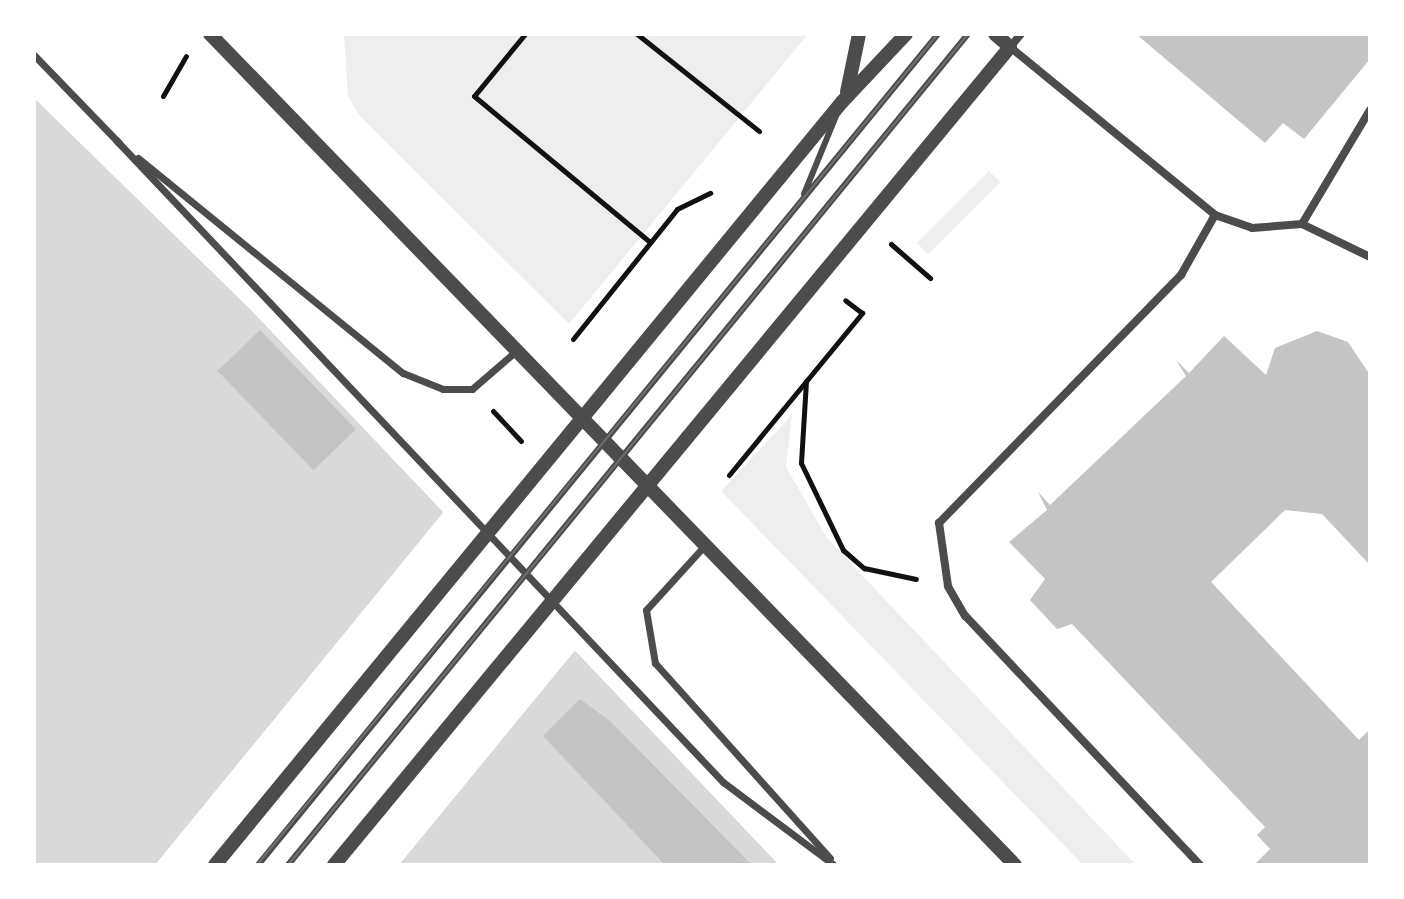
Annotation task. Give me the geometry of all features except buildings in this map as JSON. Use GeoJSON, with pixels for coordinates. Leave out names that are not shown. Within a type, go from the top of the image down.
{"type":"FeatureCollection","features":[{"type":"Feature","properties":{"kind":"street"},"geometry":{"type":"LineString","coordinates":[[210,34],[1015,865]]}},
{"type":"Feature","properties":{"kind":"street"},"geometry":{"type":"LineString","coordinates":[[842,102],[859,34]]}},
{"type":"Feature","properties":{"kind":"street"},"geometry":{"type":"LineString","coordinates":[[215,865],[842,102],[906,34]]}},
{"type":"Feature","properties":{"kind":"street"},"geometry":{"type":"LineString","coordinates":[[995,34],[1215,215],[1252,228],[1302,224],[1370,257]]}},
{"type":"Feature","properties":{"kind":"street"},"geometry":{"type":"LineString","coordinates":[[334,865],[1021,34]]}},
{"type":"Feature","properties":{"kind":"street"},"geometry":{"type":"LineString","coordinates":[[34,55],[723,782],[836,865]]}},
{"type":"Feature","properties":{"kind":"street"},"geometry":{"type":"LineString","coordinates":[[1302,224],[1370,110]]}},
{"type":"Feature","properties":{"kind":"street"},"geometry":{"type":"LineString","coordinates":[[116,140],[403,373],[443,389],[472,389],[517,349]]}},
{"type":"Feature","properties":{"kind":"street"},"geometry":{"type":"LineString","coordinates":[[1200,865],[965,616],[948,586],[939,523],[1181,275],[1215,215]]}},
{"type":"Feature","properties":{"kind":"street"},"geometry":{"type":"LineString","coordinates":[[706,544],[646,610],[655,663],[836,865]]}},
{"type":"Feature","properties":{"kind":"lane"},"geometry":{"type":"LineString","coordinates":[[258,865],[938,34]]}},
{"type":"Feature","properties":{"kind":"lane"},"geometry":{"type":"LineString","coordinates":[[288,865],[968,34]]}},
{"type":"Feature","properties":{"kind":"lane"},"geometry":{"type":"LineString","coordinates":[[801,201],[842,102]]}},
{"type":"Feature","properties":{"kind":"path"},"geometry":{"type":"LineString","coordinates":[[525,34],[474,96],[650,242]]}},
{"type":"Feature","properties":{"kind":"path"},"geometry":{"type":"LineString","coordinates":[[637,34],[759,131]]}},
{"type":"Feature","properties":{"kind":"path"},"geometry":{"type":"LineString","coordinates":[[163,96],[192,46]]}},
{"type":"Feature","properties":{"kind":"path"},"geometry":{"type":"LineString","coordinates":[[573,339],[677,209],[710,193]]}},
{"type":"Feature","properties":{"kind":"path"},"geometry":{"type":"LineString","coordinates":[[891,244],[930,278]]}},
{"type":"Feature","properties":{"kind":"path"},"geometry":{"type":"LineString","coordinates":[[729,475],[862,313],[845,300]]}},
{"type":"Feature","properties":{"kind":"path"},"geometry":{"type":"LineString","coordinates":[[806,381],[801,463],[843,550],[864,568],[948,586]]}},
{"type":"Feature","properties":{"kind":"shaded area"},"geometry":{"type":"Polygon","coordinates":[[[344,34],[808,34],[569,324],[359,115],[348,96],[344,34]]]}},
{"type":"Feature","properties":{"kind":"shaded area"},"geometry":{"type":"Polygon","coordinates":[[[34,98],[250,309],[779,865],[34,865],[34,98]]]}},
{"type":"Feature","properties":{"kind":"shaded area"},"geometry":{"type":"Polygon","coordinates":[[[989,171],[1000,182],[928,254],[917,243],[989,171]]]}},
{"type":"Feature","properties":{"kind":"shaded area"},"geometry":{"type":"Polygon","coordinates":[[[792,415],[786,467],[827,538],[1136,865],[1083,865],[721,491],[792,415]]]}},
{"type":"Feature","properties":{"kind":"pier"},"geometry":{"type":"Polygon","coordinates":[[[446,509],[577,648],[399,865],[155,865],[446,509]]]}},
{"type":"Feature","properties":{"kind":"tram line"},"geometry":{"type":"LineString","coordinates":[[257,865],[938,34]]}},
{"type":"Feature","properties":{"kind":"tram line"},"geometry":{"type":"LineString","coordinates":[[288,865],[968,34]]}}]}
